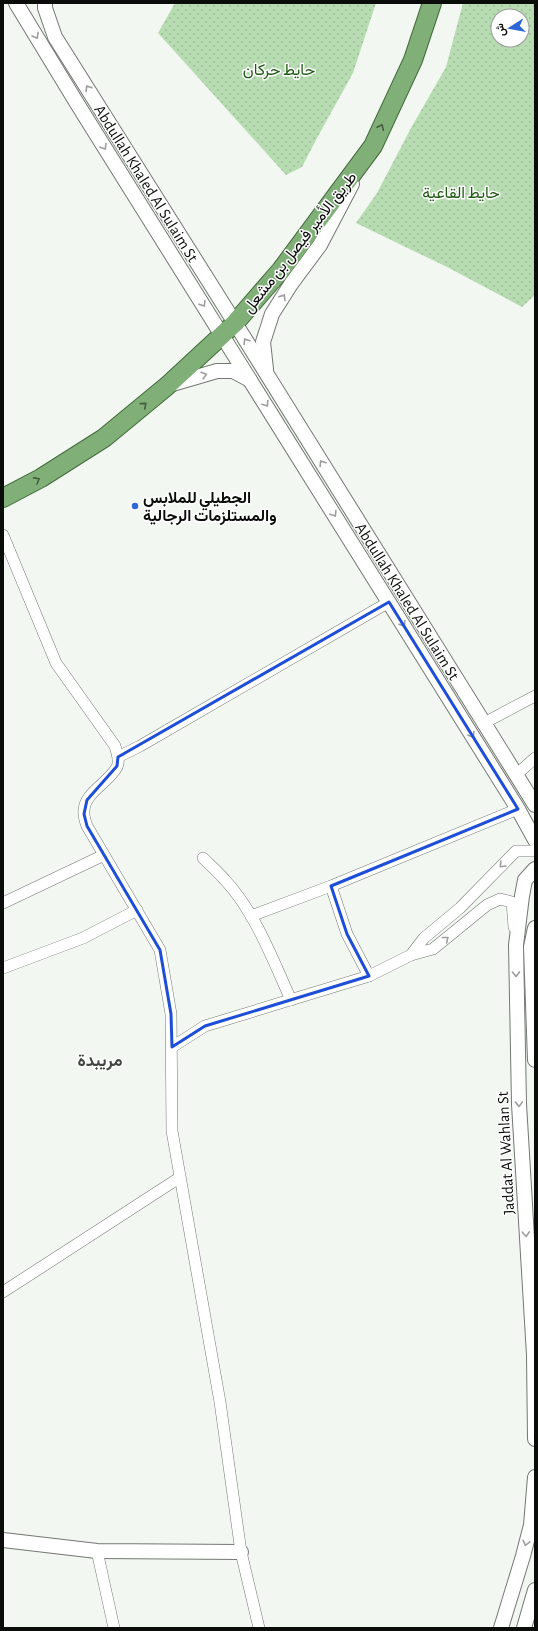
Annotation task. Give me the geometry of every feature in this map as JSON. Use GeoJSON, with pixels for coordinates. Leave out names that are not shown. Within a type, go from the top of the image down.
{"type":"FeatureCollection","features":[{"type":"Feature","properties":{"kind":"highway","name":"طريق الأمير فيصل بن مشعل"},"geometry":{"type":"LineString","coordinates":[[3,498],[41,478],[104,438],[167,386],[229,329],[281,270],[373,146],[413,60],[432,3]]}},
{"type":"Feature","properties":{"kind":"street","name":"Abdullah Khaled Al Sulaim St"},"geometry":{"type":"LineString","coordinates":[[16,3],[182,271],[266,373],[535,805]]}},
{"type":"Feature","properties":{"kind":"street","name":"Abdullah Khaled Al Sulaim St"},"geometry":{"type":"LineString","coordinates":[[37,3],[55,37],[199,265],[251,380],[518,808],[535,840]]}},
{"type":"Feature","properties":{"kind":"street","name":"Abdullah Khaled Al Sulaim St"},"geometry":{"type":"LineString","coordinates":[[45,3],[45,8],[55,37]]}},
{"type":"Feature","properties":{"kind":"street","name":"Abdullah Khaled Al Sulaim St"},"geometry":{"type":"LineString","coordinates":[[266,373],[263,342],[272,314],[291,284],[320,245],[373,146]]}},
{"type":"Feature","properties":{"kind":"street"},"geometry":{"type":"LineString","coordinates":[[182,271],[194,280],[199,277],[199,265]]}},
{"type":"Feature","properties":{"kind":"street"},"geometry":{"type":"LineString","coordinates":[[167,386],[217,371],[233,371],[251,380]]}},
{"type":"Feature","properties":{"kind":"street"},"geometry":{"type":"LineString","coordinates":[[3,535],[56,663],[115,746],[118,757],[117,766],[87,800],[84,814],[87,826],[160,950],[171,1014],[172,1131],[220,1402],[241,1552],[259,1628]]}},
{"type":"Feature","properties":{"kind":"street"},"geometry":{"type":"LineString","coordinates":[[118,757],[140,746],[389,602]]}},
{"type":"Feature","properties":{"kind":"street"},"geometry":{"type":"LineString","coordinates":[[484,723],[535,696]]}},
{"type":"Feature","properties":{"kind":"street"},"geometry":{"type":"LineString","coordinates":[[516,775],[535,758]]}},
{"type":"Feature","properties":{"kind":"street"},"geometry":{"type":"LineString","coordinates":[[251,916],[331,886],[518,808]]}},
{"type":"Feature","properties":{"kind":"street"},"geometry":{"type":"LineString","coordinates":[[411,955],[424,938],[460,908],[516,851],[535,851]]}},
{"type":"Feature","properties":{"kind":"street"},"geometry":{"type":"LineString","coordinates":[[3,903],[104,855]]}},
{"type":"Feature","properties":{"kind":"street"},"geometry":{"type":"LineString","coordinates":[[203,858],[226,881],[251,916],[271,955],[291,1000]]}},
{"type":"Feature","properties":{"kind":"street","name":"Jaddat Al Wahlan St"},"geometry":{"type":"LineString","coordinates":[[535,869],[525,880],[516,944],[519,1104],[534,1355],[535,1439]]}},
{"type":"Feature","properties":{"kind":"street"},"geometry":{"type":"LineString","coordinates":[[331,886],[347,934],[369,976]]}},
{"type":"Feature","properties":{"kind":"street"},"geometry":{"type":"LineString","coordinates":[[172,1047],[205,1026],[369,976],[411,955],[433,950],[487,905],[500,899],[512,902],[516,944]]}},
{"type":"Feature","properties":{"kind":"street"},"geometry":{"type":"LineString","coordinates":[[3,968],[83,938],[137,910]]}},
{"type":"Feature","properties":{"kind":"street"},"geometry":{"type":"LineString","coordinates":[[535,928],[531,947],[535,1060]]}},
{"type":"Feature","properties":{"kind":"street"},"geometry":{"type":"LineString","coordinates":[[3,1292],[180,1178]]}},
{"type":"Feature","properties":{"kind":"street"},"geometry":{"type":"LineString","coordinates":[[501,1628],[531,1525],[535,1477]]}},
{"type":"Feature","properties":{"kind":"street"},"geometry":{"type":"LineString","coordinates":[[3,1540],[97,1551],[241,1552]]}},
{"type":"Feature","properties":{"kind":"street"},"geometry":{"type":"LineString","coordinates":[[97,1551],[114,1628]]}},
{"type":"Feature","properties":{"kind":"street"},"geometry":{"type":"LineString","coordinates":[[524,1628],[535,1590]]}},
{"type":"Feature","properties":{"kind":"highlighted area"},"geometry":{"type":"Polygon","coordinates":[[[389,602],[518,809],[331,886],[347,934],[369,976],[205,1026],[172,1047],[171,1014],[160,950],[87,826],[84,814],[87,800],[117,766],[118,757],[389,602]]]}},
{"type":"Feature","properties":{"kind":"green space","name":"حايط حركان"},"geometry":{"type":"Polygon","coordinates":[[[175,3],[376,3],[353,73],[302,167],[286,175],[158,33],[175,3]]]}},
{"type":"Feature","properties":{"kind":"green space","name":"حايط القاعية"},"geometry":{"type":"Polygon","coordinates":[[[463,3],[535,3],[535,295],[522,307],[449,268],[356,223],[377,193],[411,128],[446,67],[463,3]]]}},
{"type":"Feature","properties":{"kind":"place","name":"الجطيلي للملابس والمستلزمات الرجالية"},"geometry":{"type":"Point","coordinates":[135,506]}},
{"type":"Feature","properties":{"kind":"district","name":"مريبدة"},"geometry":{"type":"Point","coordinates":[100,1060]}}]}
